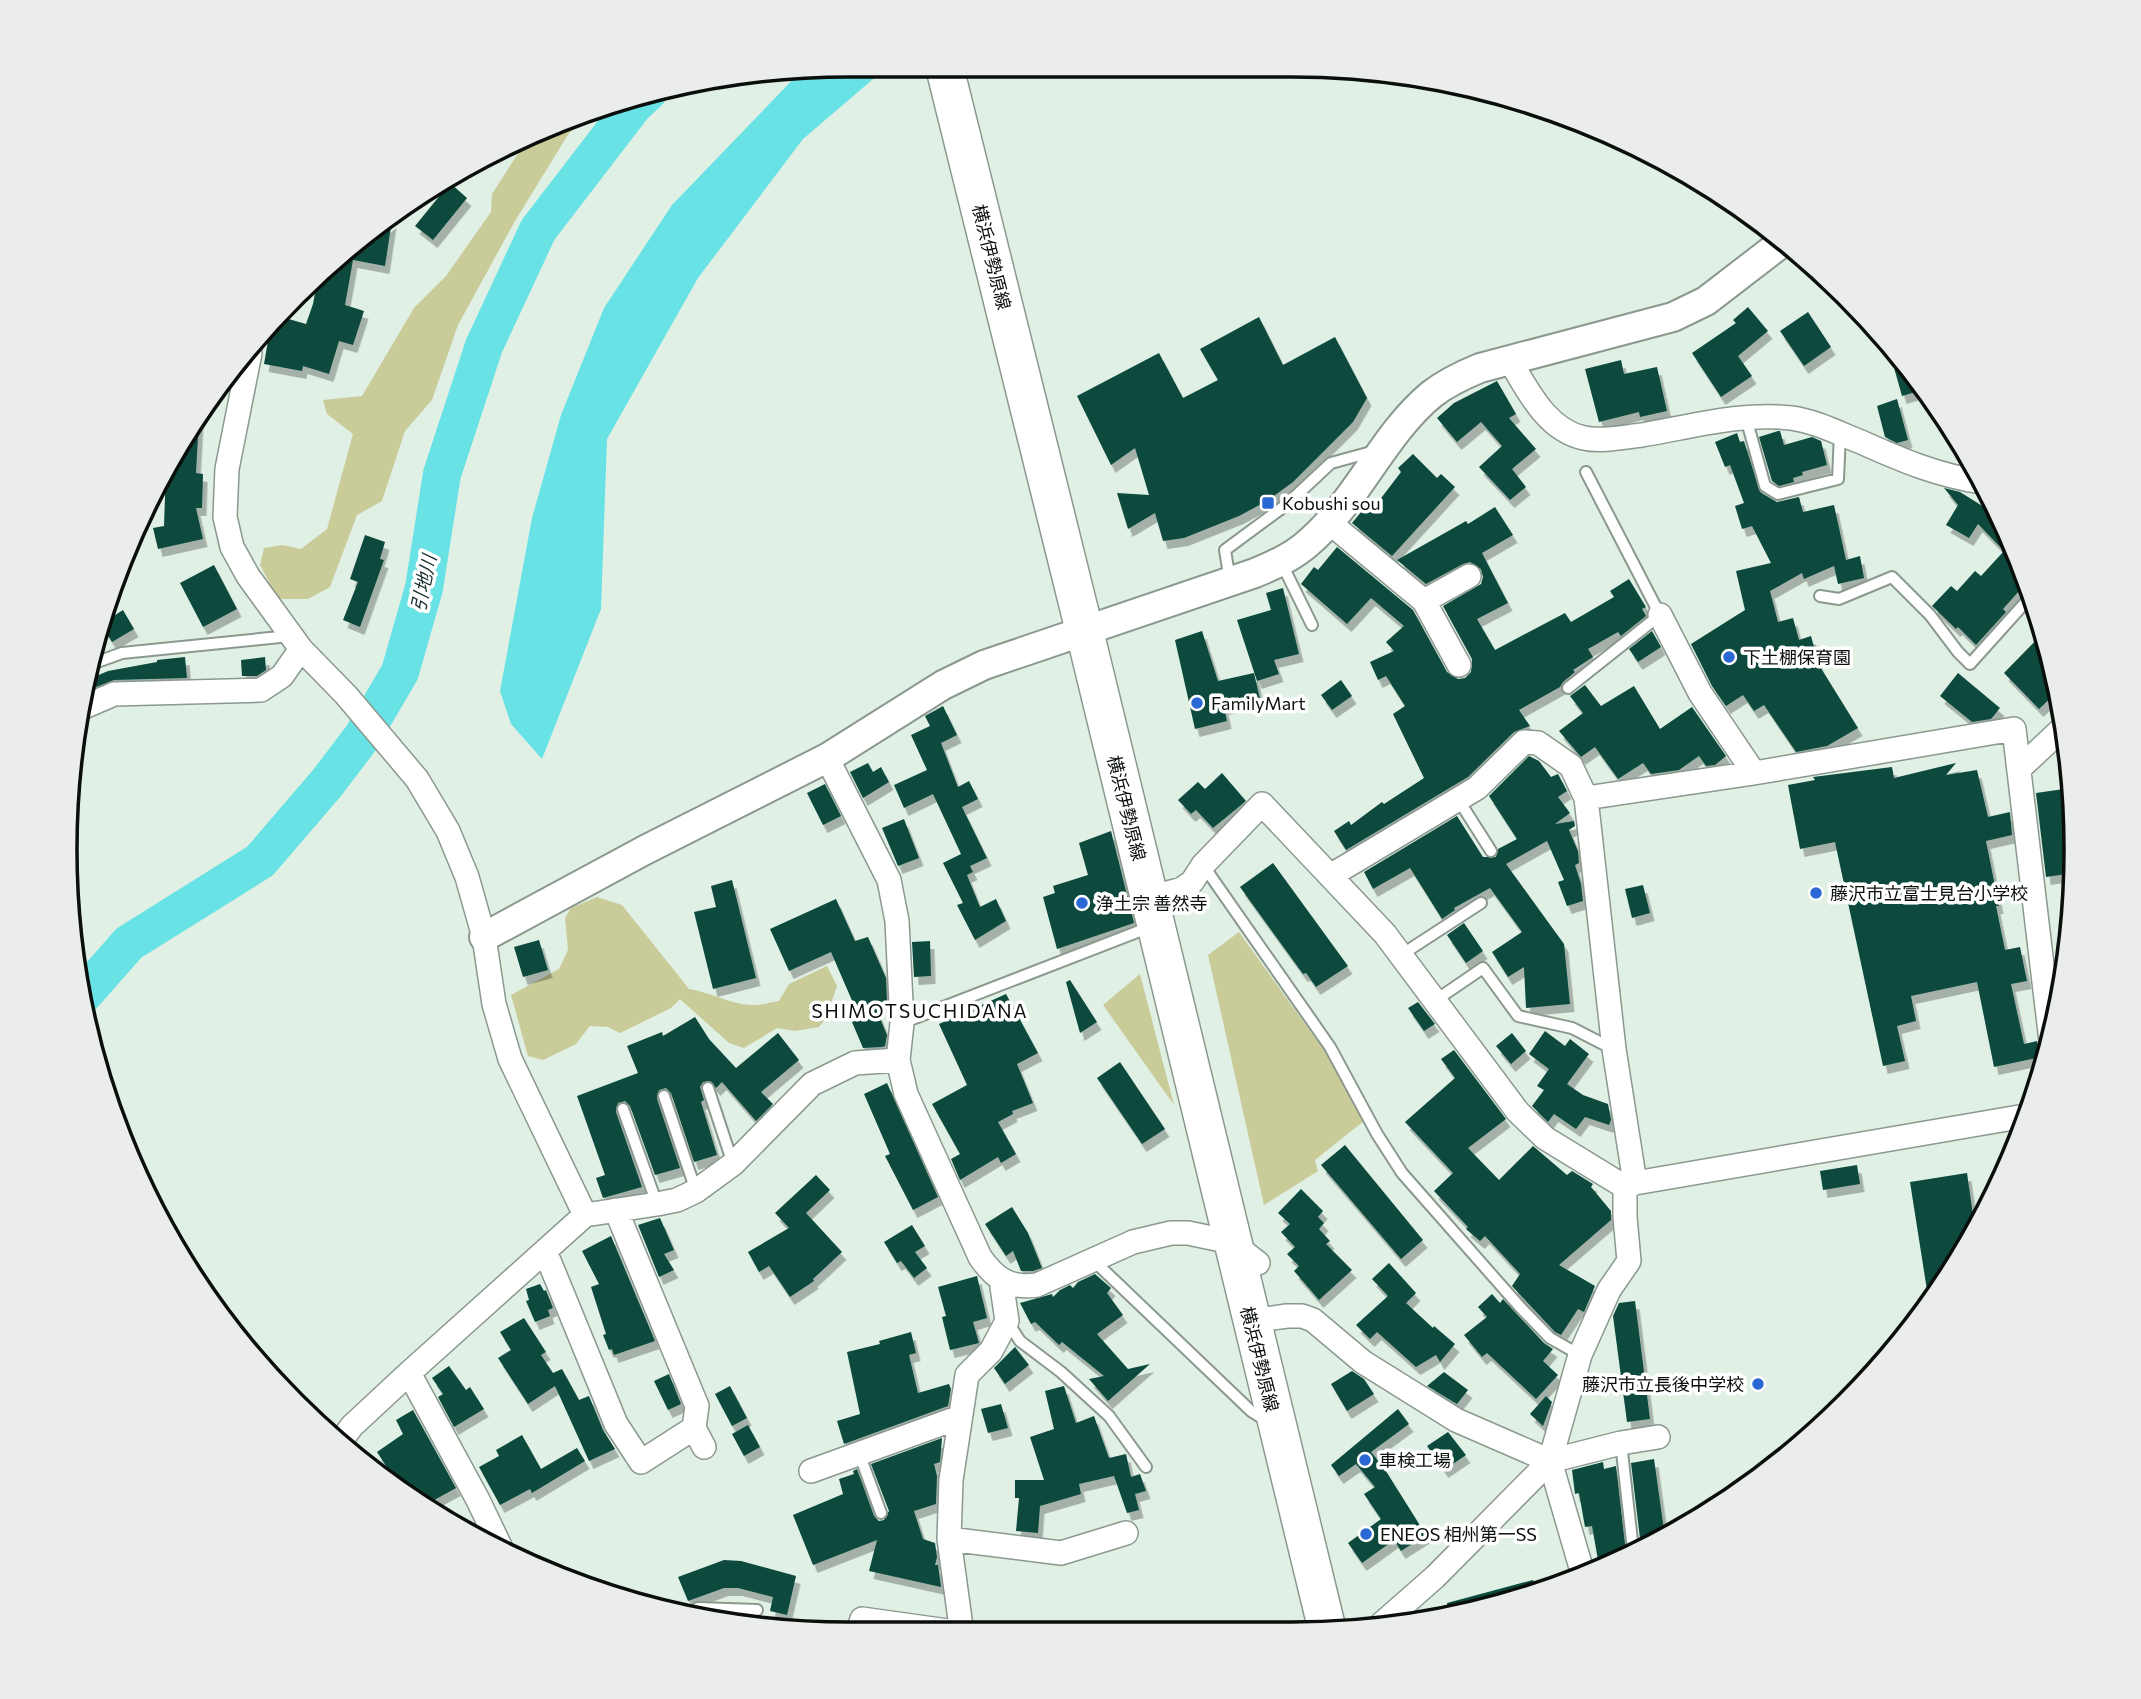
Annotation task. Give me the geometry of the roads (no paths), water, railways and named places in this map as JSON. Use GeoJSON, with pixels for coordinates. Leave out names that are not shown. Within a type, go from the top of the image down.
{"type":"FeatureCollection","features":[{"type":"Feature","properties":{"kind":"main road","name":"横浜伊勢原線"},"geometry":{"type":"LineString","coordinates":[[947,77],[1092,626]]}},
{"type":"Feature","properties":{"kind":"main road","name":"横浜伊勢原線"},"geometry":{"type":"LineString","coordinates":[[967,77],[1092,626],[1283,1411],[1325,1621]]}},
{"type":"Feature","properties":{"kind":"main road","name":"横浜伊勢原線"},"geometry":{"type":"LineString","coordinates":[[1283,1411],[1343,1620]]}},
{"type":"Feature","properties":{"kind":"street"},"geometry":{"type":"LineString","coordinates":[[485,937],[645,850],[827,758],[943,685],[984,665],[1281,562],[1306,546],[1330,523],[1403,424],[1432,394],[1462,376],[1508,359],[1673,317],[1706,301],[1775,248]]}},
{"type":"Feature","properties":{"kind":"street"},"geometry":{"type":"LineString","coordinates":[[1508,359],[1536,405],[1565,431],[1585,439],[1622,438],[1746,418],[1793,418],[1816,423],[1923,469],[1970,480]]}},
{"type":"Feature","properties":{"kind":"street"},"geometry":{"type":"LineString","coordinates":[[247,366],[227,469],[225,517],[232,547],[248,576],[297,642],[417,779],[448,831],[467,877],[485,937],[494,1004],[510,1059],[585,1215]]}},
{"type":"Feature","properties":{"kind":"street"},"geometry":{"type":"LineString","coordinates":[[1330,523],[1424,601],[1459,665]]}},
{"type":"Feature","properties":{"kind":"street"},"geometry":{"type":"LineString","coordinates":[[1424,601],[1469,576]]}},
{"type":"Feature","properties":{"kind":"street"},"geometry":{"type":"LineString","coordinates":[[1660,615],[1700,693],[1754,773]]}},
{"type":"Feature","properties":{"kind":"street"},"geometry":{"type":"LineString","coordinates":[[91,704],[114,694],[261,690],[282,676],[297,642]]}},
{"type":"Feature","properties":{"kind":"street"},"geometry":{"type":"LineString","coordinates":[[1586,798],[2014,730],[2048,1006]]}},
{"type":"Feature","properties":{"kind":"street"},"geometry":{"type":"LineString","coordinates":[[2019,769],[2055,735]]}},
{"type":"Feature","properties":{"kind":"street"},"geometry":{"type":"LineString","coordinates":[[1331,876],[1477,788],[1524,742],[1538,743],[1571,766],[1586,798],[1630,1185],[1625,1217],[1629,1261],[1609,1290],[1580,1355],[1550,1461],[1435,1577],[1392,1615]]}},
{"type":"Feature","properties":{"kind":"street"},"geometry":{"type":"LineString","coordinates":[[827,758],[890,880],[897,921],[902,1023],[898,1060],[906,1094],[980,1257],[989,1270],[1012,1286],[1037,1285],[1133,1242],[1171,1233],[1188,1233],[1244,1252]]}},
{"type":"Feature","properties":{"kind":"street"},"geometry":{"type":"LineString","coordinates":[[1161,909],[1192,881],[1203,865],[1262,804],[1385,934],[1518,1112],[1545,1138],[1630,1185],[2015,1118]]}},
{"type":"Feature","properties":{"kind":"street"},"geometry":{"type":"LineString","coordinates":[[346,1435],[409,1373],[585,1215],[677,1200],[696,1191],[733,1164],[812,1084],[855,1063],[898,1060]]}},
{"type":"Feature","properties":{"kind":"street"},"geometry":{"type":"LineString","coordinates":[[545,1251],[616,1424],[641,1462],[699,1438],[697,1406],[616,1210]]}},
{"type":"Feature","properties":{"kind":"street"},"geometry":{"type":"LineString","coordinates":[[960,1622],[949,1539],[951,1480],[967,1375],[991,1352],[1007,1321],[1000,1280]]}},
{"type":"Feature","properties":{"kind":"street"},"geometry":{"type":"LineString","coordinates":[[1261,1319],[1302,1316],[1313,1320],[1363,1362],[1456,1420],[1550,1461],[1620,1443],[1658,1437]]}},
{"type":"Feature","properties":{"kind":"street"},"geometry":{"type":"LineString","coordinates":[[409,1373],[495,1535]]}},
{"type":"Feature","properties":{"kind":"street"},"geometry":{"type":"LineString","coordinates":[[811,1471],[960,1417]]}},
{"type":"Feature","properties":{"kind":"street"},"geometry":{"type":"LineString","coordinates":[[1550,1461],[1580,1566]]}},
{"type":"Feature","properties":{"kind":"street"},"geometry":{"type":"LineString","coordinates":[[949,1539],[1061,1553],[1126,1533]]}},
{"type":"Feature","properties":{"kind":"street"},"geometry":{"type":"LineString","coordinates":[[861,1622],[862,1619],[882,1622]]}},
{"type":"Feature","properties":{"kind":"lane"},"geometry":{"type":"LineString","coordinates":[[1746,418],[1765,486],[1778,494],[1838,479],[1840,433]]}},
{"type":"Feature","properties":{"kind":"lane"},"geometry":{"type":"LineString","coordinates":[[1230,581],[1225,550],[1286,505],[1331,463],[1386,448]]}},
{"type":"Feature","properties":{"kind":"lane"},"geometry":{"type":"LineString","coordinates":[[1568,688],[1660,615],[1586,472]]}},
{"type":"Feature","properties":{"kind":"lane"},"geometry":{"type":"LineString","coordinates":[[1281,562],[1312,625]]}},
{"type":"Feature","properties":{"kind":"lane"},"geometry":{"type":"LineString","coordinates":[[1820,596],[1839,599],[1892,577],[1930,615],[1970,664],[2024,604]]}},
{"type":"Feature","properties":{"kind":"lane"},"geometry":{"type":"LineString","coordinates":[[101,661],[122,653],[297,642]]}},
{"type":"Feature","properties":{"kind":"lane"},"geometry":{"type":"LineString","coordinates":[[1458,799],[1491,851]]}},
{"type":"Feature","properties":{"kind":"lane"},"geometry":{"type":"LineString","coordinates":[[1203,865],[1330,1047],[1377,1134],[1402,1173],[1550,1338],[1580,1355]]}},
{"type":"Feature","properties":{"kind":"lane"},"geometry":{"type":"LineString","coordinates":[[1401,955],[1481,903]]}},
{"type":"Feature","properties":{"kind":"lane"},"geometry":{"type":"LineString","coordinates":[[902,1023],[1161,909]]}},
{"type":"Feature","properties":{"kind":"lane"},"geometry":{"type":"LineString","coordinates":[[1436,1000],[1483,968],[1518,1016],[1572,1028],[1615,1049]]}},
{"type":"Feature","properties":{"kind":"lane"},"geometry":{"type":"LineString","coordinates":[[709,1088],[733,1164]]}},
{"type":"Feature","properties":{"kind":"lane"},"geometry":{"type":"LineString","coordinates":[[664,1096],[696,1191]]}},
{"type":"Feature","properties":{"kind":"lane"},"geometry":{"type":"LineString","coordinates":[[623,1110],[657,1204]]}},
{"type":"Feature","properties":{"kind":"lane"},"geometry":{"type":"LineString","coordinates":[[1091,1259],[1251,1411],[1259,1416],[1283,1411]]}},
{"type":"Feature","properties":{"kind":"lane"},"geometry":{"type":"LineString","coordinates":[[1007,1321],[1020,1340],[1061,1372],[1109,1416],[1146,1467]]}},
{"type":"Feature","properties":{"kind":"lane"},"geometry":{"type":"LineString","coordinates":[[1620,1443],[1632,1542]]}},
{"type":"Feature","properties":{"kind":"lane"},"geometry":{"type":"LineString","coordinates":[[859,1453],[881,1513]]}},
{"type":"Feature","properties":{"kind":"lane"},"geometry":{"type":"LineString","coordinates":[[707,1608],[757,1610]]}},
{"type":"Feature","properties":{"kind":"water"},"geometry":{"type":"Polygon","coordinates":[[[875,77],[803,139],[698,278],[607,439],[601,609],[542,759],[511,724],[500,691],[532,518],[561,415],[604,308],[672,205],[793,80],[875,77]]]}},
{"type":"Feature","properties":{"kind":"waterway","name":"引地川"},"geometry":{"type":"LineString","coordinates":[[90,987],[129,943],[260,861],[327,783],[362,737],[400,672],[424,588],[442,474],[484,346],[538,230],[631,109]]}},
{"type":"Feature","properties":{"kind":"place","name":"Kobushi sou"},"geometry":{"type":"Point","coordinates":[1268,503]}},
{"type":"Feature","properties":{"kind":"place","name":"下土棚保育園"},"geometry":{"type":"Point","coordinates":[1729,657]}},
{"type":"Feature","properties":{"kind":"place","name":"FamilyMart"},"geometry":{"type":"Point","coordinates":[1197,703]}},
{"type":"Feature","properties":{"kind":"place","name":"藤沢市立富士見台小学校"},"geometry":{"type":"Point","coordinates":[1816,893]}},
{"type":"Feature","properties":{"kind":"place","name":"浄土宗 善然寺"},"geometry":{"type":"Point","coordinates":[1082,903]}},
{"type":"Feature","properties":{"kind":"place","name":"藤沢市立長後中学校"},"geometry":{"type":"Point","coordinates":[1758,1384]}},
{"type":"Feature","properties":{"kind":"place","name":"車検工場"},"geometry":{"type":"Point","coordinates":[1365,1460]}},
{"type":"Feature","properties":{"kind":"place","name":"ENEOS 相州第一SS"},"geometry":{"type":"Point","coordinates":[1366,1534]}},
{"type":"Feature","properties":{"kind":"district","name":"SHIMOTSUCHIDANA"},"geometry":{"type":"Point","coordinates":[920,1010]}}]}
